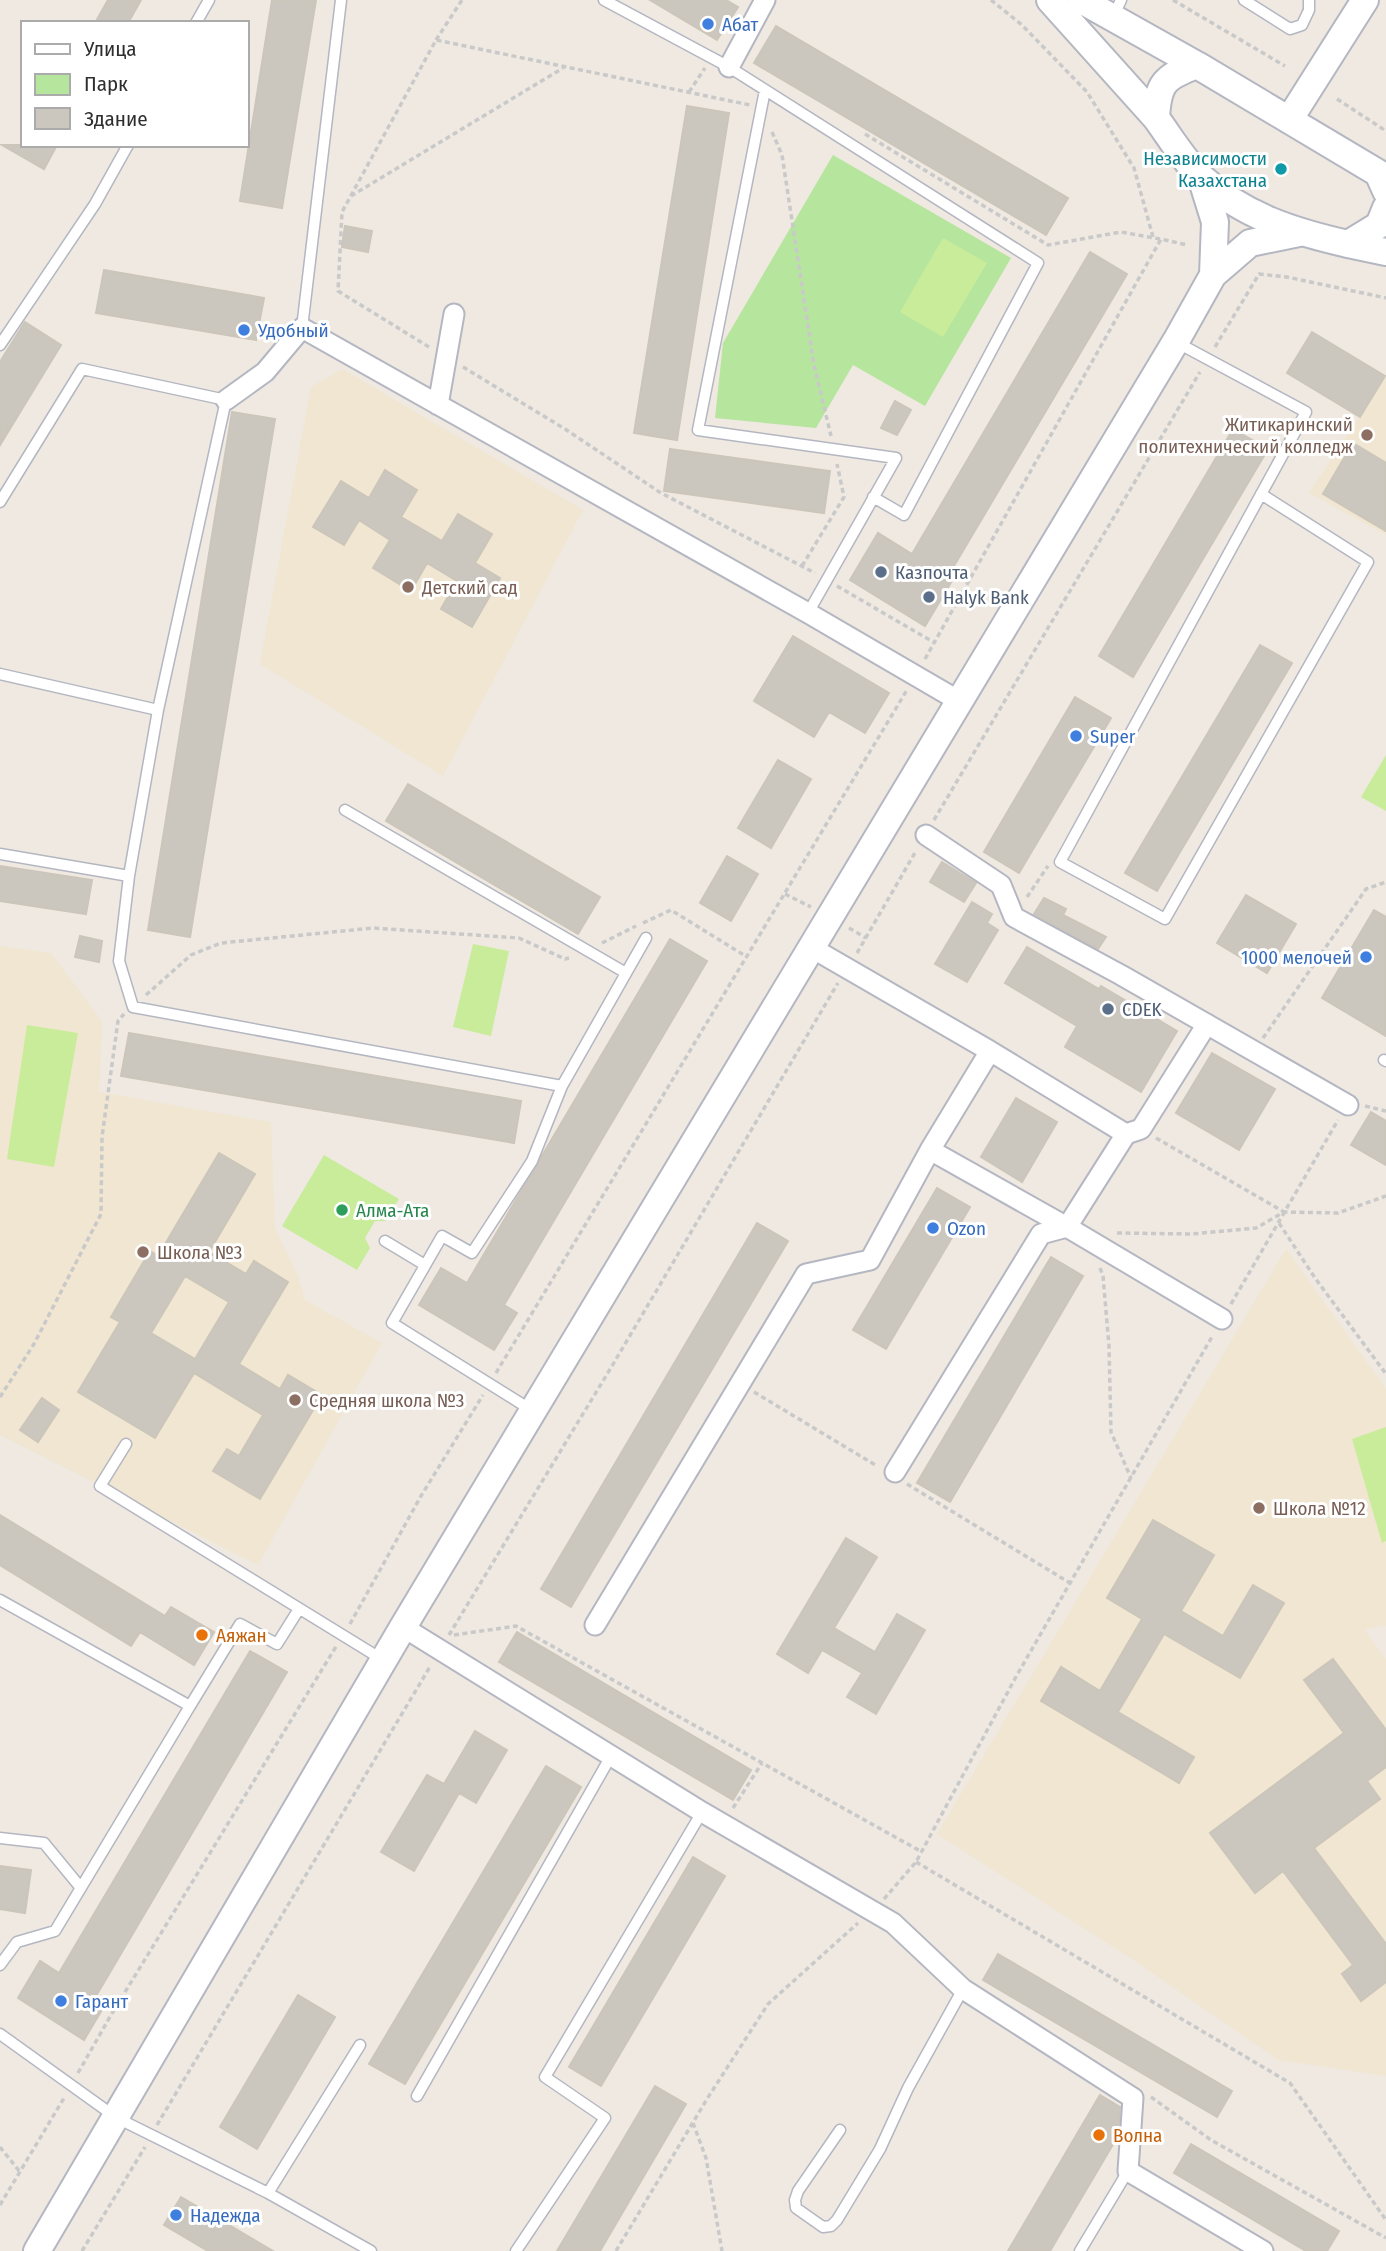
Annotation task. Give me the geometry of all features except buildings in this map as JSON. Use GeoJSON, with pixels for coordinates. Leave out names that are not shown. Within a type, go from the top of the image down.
{"type":"FeatureCollection","features":[{"type":"Feature","properties":{"kind":"street"},"geometry":{"type":"LineString","coordinates":[[729,67],[765,0]]}},
{"type":"Feature","properties":{"kind":"street"},"geometry":{"type":"LineString","coordinates":[[1051,0],[1156,118],[1201,177],[1244,209],[1299,233],[1386,252]]}},
{"type":"Feature","properties":{"kind":"street"},"geometry":{"type":"LineString","coordinates":[[1080,0],[1117,9],[1197,65],[1383,180]]}},
{"type":"Feature","properties":{"kind":"street"},"geometry":{"type":"LineString","coordinates":[[1289,120],[1365,0]]}},
{"type":"Feature","properties":{"kind":"street"},"geometry":{"type":"LineString","coordinates":[[1156,118],[1157,93],[1174,73],[1197,65]]}},
{"type":"Feature","properties":{"kind":"street"},"geometry":{"type":"LineString","coordinates":[[1201,177],[1215,222],[1213,275]]}},
{"type":"Feature","properties":{"kind":"street"},"geometry":{"type":"LineString","coordinates":[[1348,244],[1379,225],[1386,208]]}},
{"type":"Feature","properties":{"kind":"street"},"geometry":{"type":"LineString","coordinates":[[37,2251],[383,1660],[1176,341],[1213,275],[1250,243],[1299,233]]}},
{"type":"Feature","properties":{"kind":"street"},"geometry":{"type":"LineString","coordinates":[[438,405],[454,314]]}},
{"type":"Feature","properties":{"kind":"street"},"geometry":{"type":"LineString","coordinates":[[226,400],[265,372],[302,328],[808,612],[959,701]]}},
{"type":"Feature","properties":{"kind":"street"},"geometry":{"type":"LineString","coordinates":[[926,835],[1001,885],[1014,917],[1348,1105]]}},
{"type":"Feature","properties":{"kind":"street"},"geometry":{"type":"LineString","coordinates":[[812,948],[1134,1131]]}},
{"type":"Feature","properties":{"kind":"street"},"geometry":{"type":"LineString","coordinates":[[895,1472],[1041,1234],[1067,1227],[1207,1024]]}},
{"type":"Feature","properties":{"kind":"street"},"geometry":{"type":"LineString","coordinates":[[595,1625],[806,1274],[870,1260],[930,1150],[990,1051]]}},
{"type":"Feature","properties":{"kind":"street"},"geometry":{"type":"LineString","coordinates":[[930,1150],[1088,1239],[1222,1319]]}},
{"type":"Feature","properties":{"kind":"street"},"geometry":{"type":"LineString","coordinates":[[403,1627],[444,1643],[611,1756],[723,1825],[893,1923],[964,1989],[1133,2098],[1128,2171],[1263,2251]]}},
{"type":"Feature","properties":{"kind":"lane"},"geometry":{"type":"LineString","coordinates":[[197,21],[209,0]]}},
{"type":"Feature","properties":{"kind":"lane"},"geometry":{"type":"LineString","coordinates":[[302,328],[341,0]]}},
{"type":"Feature","properties":{"kind":"lane"},"geometry":{"type":"LineString","coordinates":[[604,0],[729,67],[1038,263],[904,515],[873,497]]}},
{"type":"Feature","properties":{"kind":"lane"},"geometry":{"type":"LineString","coordinates":[[1244,0],[1290,29],[1302,24],[1309,10],[1309,0]]}},
{"type":"Feature","properties":{"kind":"lane"},"geometry":{"type":"LineString","coordinates":[[765,90],[698,430],[896,458],[808,612]]}},
{"type":"Feature","properties":{"kind":"lane"},"geometry":{"type":"LineString","coordinates":[[0,345],[95,205],[127,147]]}},
{"type":"Feature","properties":{"kind":"lane"},"geometry":{"type":"LineString","coordinates":[[1176,341],[1306,412],[1261,494],[1060,862],[1165,919],[1368,562],[1261,494]]}},
{"type":"Feature","properties":{"kind":"lane"},"geometry":{"type":"LineString","coordinates":[[0,502],[82,369],[226,400],[158,710],[128,876],[119,961],[133,1007],[562,1086]]}},
{"type":"Feature","properties":{"kind":"lane"},"geometry":{"type":"LineString","coordinates":[[0,674],[158,710]]}},
{"type":"Feature","properties":{"kind":"lane"},"geometry":{"type":"LineString","coordinates":[[345,810],[626,973]]}},
{"type":"Feature","properties":{"kind":"lane"},"geometry":{"type":"LineString","coordinates":[[0,854],[128,876]]}},
{"type":"Feature","properties":{"kind":"lane"},"geometry":{"type":"LineString","coordinates":[[533,1411],[392,1323],[442,1236],[472,1253],[532,1161],[562,1086],[646,938]]}},
{"type":"Feature","properties":{"kind":"lane"},"geometry":{"type":"LineString","coordinates":[[385,1241],[425,1265]]}},
{"type":"Feature","properties":{"kind":"lane"},"geometry":{"type":"LineString","coordinates":[[126,1444],[100,1486],[383,1660]]}},
{"type":"Feature","properties":{"kind":"lane"},"geometry":{"type":"LineString","coordinates":[[0,1600],[190,1706]]}},
{"type":"Feature","properties":{"kind":"lane"},"geometry":{"type":"LineString","coordinates":[[0,1965],[17,1942],[55,1931],[240,1624],[277,1644],[299,1608]]}},
{"type":"Feature","properties":{"kind":"lane"},"geometry":{"type":"LineString","coordinates":[[417,2096],[611,1756]]}},
{"type":"Feature","properties":{"kind":"lane"},"geometry":{"type":"LineString","coordinates":[[516,2251],[606,2118],[545,2077],[702,1812]]}},
{"type":"Feature","properties":{"kind":"lane"},"geometry":{"type":"LineString","coordinates":[[0,1838],[44,1843],[80,1888]]}},
{"type":"Feature","properties":{"kind":"lane"},"geometry":{"type":"LineString","coordinates":[[840,2130],[798,2191],[795,2200],[796,2208],[823,2227],[831,2226],[837,2220],[880,2149],[908,2088],[964,1989]]}},
{"type":"Feature","properties":{"kind":"lane"},"geometry":{"type":"LineString","coordinates":[[0,2034],[117,2118],[268,2193],[371,2251]]}},
{"type":"Feature","properties":{"kind":"lane"},"geometry":{"type":"LineString","coordinates":[[268,2193],[360,2045]]}},
{"type":"Feature","properties":{"kind":"lane"},"geometry":{"type":"LineString","coordinates":[[1080,2251],[1128,2171]]}},
{"type":"Feature","properties":{"kind":"path"},"geometry":{"type":"LineString","coordinates":[[462,0],[436,40],[342,212],[338,291],[565,429],[662,493],[802,566],[935,643]]}},
{"type":"Feature","properties":{"kind":"path"},"geometry":{"type":"LineString","coordinates":[[991,0],[1022,25],[1087,92],[1134,168],[1153,237]]}},
{"type":"Feature","properties":{"kind":"path"},"geometry":{"type":"LineString","coordinates":[[1173,0],[1285,66]]}},
{"type":"Feature","properties":{"kind":"path"},"geometry":{"type":"LineString","coordinates":[[436,40],[762,107],[782,155],[814,365],[845,497],[802,566]]}},
{"type":"Feature","properties":{"kind":"path"},"geometry":{"type":"LineString","coordinates":[[350,197],[564,66]]}},
{"type":"Feature","properties":{"kind":"path"},"geometry":{"type":"LineString","coordinates":[[1337,99],[1386,131]]}},
{"type":"Feature","properties":{"kind":"path"},"geometry":{"type":"LineString","coordinates":[[863,133],[1048,245],[1121,232],[1187,245]]}},
{"type":"Feature","properties":{"kind":"path"},"geometry":{"type":"LineString","coordinates":[[0,2205],[111,2015],[343,1635],[421,1496],[916,676],[1161,239]]}},
{"type":"Feature","properties":{"kind":"path"},"geometry":{"type":"LineString","coordinates":[[82,2251],[612,1366],[1259,274],[1287,277],[1386,298]]}},
{"type":"Feature","properties":{"kind":"path"},"geometry":{"type":"LineString","coordinates":[[1014,917],[1047,867],[1060,862]]}},
{"type":"Feature","properties":{"kind":"path"},"geometry":{"type":"LineString","coordinates":[[1254,1051],[1366,889],[1386,882]]}},
{"type":"Feature","properties":{"kind":"path"},"geometry":{"type":"LineString","coordinates":[[0,1397],[34,1344],[101,1214],[102,1137],[118,1021],[191,955],[221,943],[373,928],[519,938],[565,959],[671,910],[747,957]]}},
{"type":"Feature","properties":{"kind":"path"},"geometry":{"type":"LineString","coordinates":[[616,2251],[692,2123],[768,2004],[872,1911],[916,1862],[1017,1675],[1348,1105]]}},
{"type":"Feature","properties":{"kind":"path"},"geometry":{"type":"LineString","coordinates":[[1134,1131],[1284,1212],[1338,1213],[1386,1196]]}},
{"type":"Feature","properties":{"kind":"path"},"geometry":{"type":"LineString","coordinates":[[1115,1233],[1192,1234],[1256,1228],[1284,1212]]}},
{"type":"Feature","properties":{"kind":"path"},"geometry":{"type":"LineString","coordinates":[[1279,1223],[1315,1278],[1386,1374]]}},
{"type":"Feature","properties":{"kind":"path"},"geometry":{"type":"LineString","coordinates":[[1088,1239],[1103,1276],[1109,1346],[1111,1432],[1131,1478]]}},
{"type":"Feature","properties":{"kind":"path"},"geometry":{"type":"LineString","coordinates":[[444,1643],[516,1626],[922,1852]]}},
{"type":"Feature","properties":{"kind":"path"},"geometry":{"type":"LineString","coordinates":[[444,1643],[460,1644]]}},
{"type":"Feature","properties":{"kind":"path"},"geometry":{"type":"LineString","coordinates":[[723,1825],[762,1763]]}},
{"type":"Feature","properties":{"kind":"path"},"geometry":{"type":"LineString","coordinates":[[916,1862],[1290,2083],[1386,2220]]}},
{"type":"Feature","properties":{"kind":"path"},"geometry":{"type":"LineString","coordinates":[[692,2123],[706,2158],[722,2251]]}},
{"type":"Feature","properties":{"kind":"path"},"geometry":{"type":"LineString","coordinates":[[0,2147],[20,2172]]}},
{"type":"Feature","properties":{"kind":"shaded area","name":"Детский сад"},"geometry":{"type":"Polygon","coordinates":[[[342,369],[583,510],[443,776],[260,664],[311,387],[342,369]]]}},
{"type":"Feature","properties":{"kind":"shaded area","name":"Житикаринский политехнический колледж"},"geometry":{"type":"Polygon","coordinates":[[[1386,376],[1386,535],[1309,493],[1386,376]]]}},
{"type":"Feature","properties":{"kind":"shaded area","name":"Школа №3"},"geometry":{"type":"Polygon","coordinates":[[[0,946],[51,953],[102,1021],[99,1092],[271,1122],[275,1228],[298,1276],[305,1300],[382,1343],[258,1565],[0,1435],[0,946]]]}},
{"type":"Feature","properties":{"kind":"shaded area","name":"Школа №12"},"geometry":{"type":"Polygon","coordinates":[[[1286,1249],[1386,1389],[1386,1626],[1364,1629],[1386,1659],[1386,2076],[1278,2060],[1132,1959],[937,1834],[1286,1249]]]}},
{"type":"Feature","properties":{"kind":"green space"},"geometry":{"type":"Polygon","coordinates":[[[833,155],[1011,258],[925,406],[853,365],[816,428],[715,418],[723,343],[833,155]]]}},
{"type":"Feature","properties":{"kind":"green space"},"geometry":{"type":"Polygon","coordinates":[[[943,238],[987,263],[943,337],[900,312],[943,238]]]}},
{"type":"Feature","properties":{"kind":"green space"},"geometry":{"type":"Polygon","coordinates":[[[1386,755],[1386,811],[1361,797],[1386,755]]]}},
{"type":"Feature","properties":{"kind":"green space"},"geometry":{"type":"Polygon","coordinates":[[[473,944],[509,951],[491,1036],[453,1027],[473,944]]]}},
{"type":"Feature","properties":{"kind":"green space"},"geometry":{"type":"Polygon","coordinates":[[[27,1025],[78,1033],[54,1167],[7,1159],[27,1025]]]}},
{"type":"Feature","properties":{"kind":"green space","name":"Алма-Ата"},"geometry":{"type":"Polygon","coordinates":[[[324,1155],[399,1199],[385,1221],[375,1221],[365,1238],[370,1248],[357,1270],[282,1226],[324,1155]]]}},
{"type":"Feature","properties":{"kind":"green space"},"geometry":{"type":"Polygon","coordinates":[[[1386,1427],[1386,1541],[1382,1543],[1352,1439],[1386,1427]]]}},
{"type":"Feature","properties":{"kind":"place","name":"Абат"},"geometry":{"type":"Point","coordinates":[708,24]}},
{"type":"Feature","properties":{"kind":"place","name":"Независимости Казахстана"},"geometry":{"type":"Point","coordinates":[1281,169]}},
{"type":"Feature","properties":{"kind":"place","name":"Удобный"},"geometry":{"type":"Point","coordinates":[244,330]}},
{"type":"Feature","properties":{"kind":"place","name":"Житикаринский политехнический колледж"},"geometry":{"type":"Point","coordinates":[1367,435]}},
{"type":"Feature","properties":{"kind":"place","name":"Казпочта"},"geometry":{"type":"Point","coordinates":[881,572]}},
{"type":"Feature","properties":{"kind":"place","name":"Детский сад"},"geometry":{"type":"Point","coordinates":[408,587]}},
{"type":"Feature","properties":{"kind":"place","name":"Halyk Bank"},"geometry":{"type":"Point","coordinates":[929,597]}},
{"type":"Feature","properties":{"kind":"place","name":"Super"},"geometry":{"type":"Point","coordinates":[1076,736]}},
{"type":"Feature","properties":{"kind":"place","name":"1000 мелочей"},"geometry":{"type":"Point","coordinates":[1366,957]}},
{"type":"Feature","properties":{"kind":"place","name":"CDEK"},"geometry":{"type":"Point","coordinates":[1108,1009]}},
{"type":"Feature","properties":{"kind":"place","name":"Алма-Ата"},"geometry":{"type":"Point","coordinates":[342,1210]}},
{"type":"Feature","properties":{"kind":"place","name":"Ozon"},"geometry":{"type":"Point","coordinates":[933,1228]}},
{"type":"Feature","properties":{"kind":"place","name":"Школа №3"},"geometry":{"type":"Point","coordinates":[143,1252]}},
{"type":"Feature","properties":{"kind":"place","name":"Средняя школа №3"},"geometry":{"type":"Point","coordinates":[295,1400]}},
{"type":"Feature","properties":{"kind":"place","name":"Школа №12"},"geometry":{"type":"Point","coordinates":[1259,1508]}},
{"type":"Feature","properties":{"kind":"place","name":"Аяжан"},"geometry":{"type":"Point","coordinates":[202,1635]}},
{"type":"Feature","properties":{"kind":"place","name":"Гарант"},"geometry":{"type":"Point","coordinates":[61,2001]}},
{"type":"Feature","properties":{"kind":"place","name":"Волна"},"geometry":{"type":"Point","coordinates":[1099,2135]}},
{"type":"Feature","properties":{"kind":"place","name":"Надежда"},"geometry":{"type":"Point","coordinates":[176,2215]}}]}
